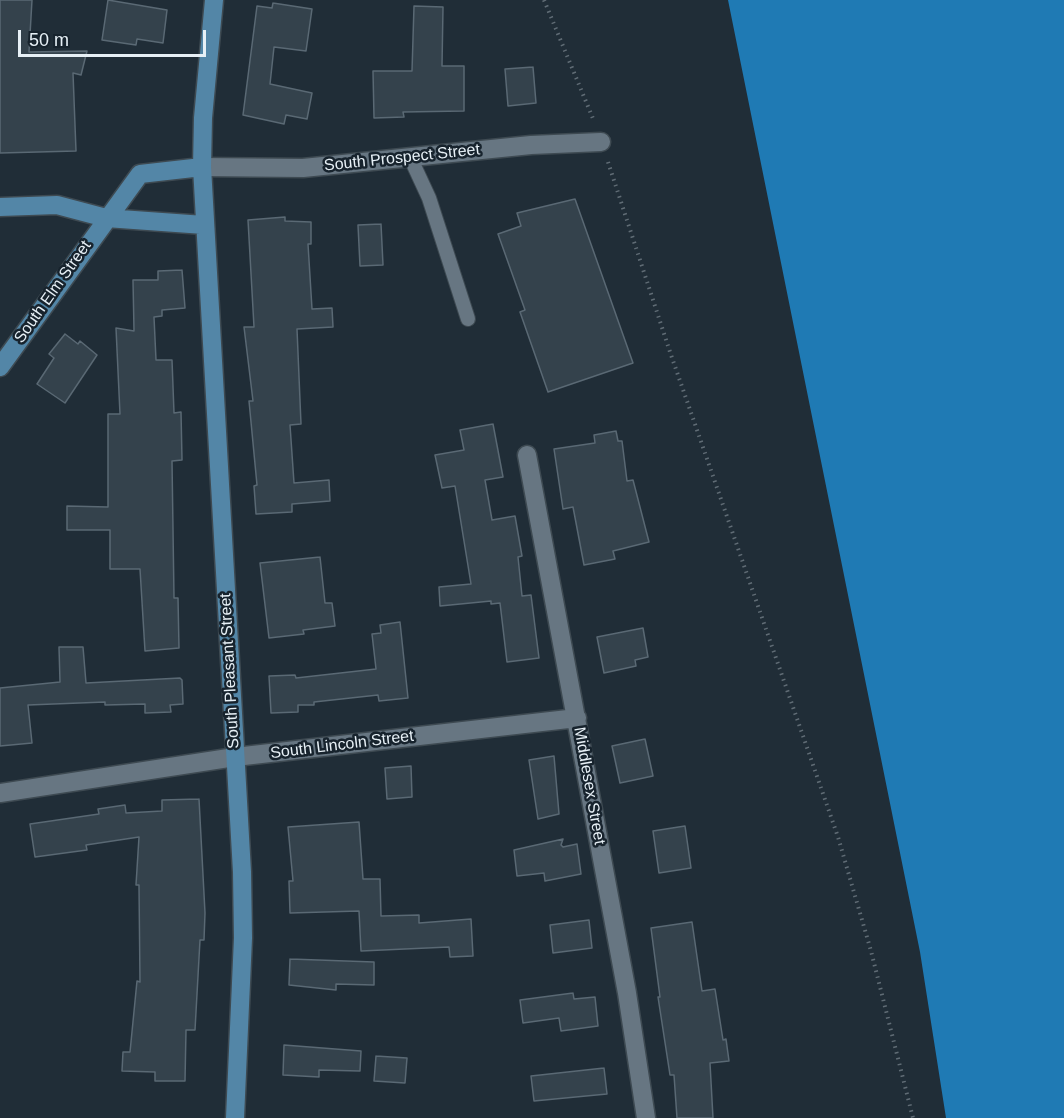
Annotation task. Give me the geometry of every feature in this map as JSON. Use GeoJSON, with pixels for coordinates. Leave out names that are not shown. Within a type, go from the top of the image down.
{"type":"FeatureCollection","features":[{"type":"Feature","properties":{"kind":"street"},"geometry":{"type":"LineString","coordinates":[[0,207],[57,205],[106,218],[204,225],[203,118],[214,0]]}},
{"type":"Feature","properties":{"kind":"street","name":"South Prospect Street"},"geometry":{"type":"LineString","coordinates":[[202,166],[303,168],[531,145],[601,142]]}},
{"type":"Feature","properties":{"kind":"street","name":"South Elm Street"},"geometry":{"type":"LineString","coordinates":[[0,367],[140,174],[202,166]]}},
{"type":"Feature","properties":{"kind":"street","name":"South Pleasant Street"},"geometry":{"type":"LineString","coordinates":[[204,225],[235,757],[243,938],[235,1118]]}},
{"type":"Feature","properties":{"kind":"street","name":"Middlesex Street"},"geometry":{"type":"LineString","coordinates":[[527,455],[627,993],[646,1118]]}},
{"type":"Feature","properties":{"kind":"street","name":"South Lincoln Street"},"geometry":{"type":"LineString","coordinates":[[0,793],[235,757],[577,718]]}},
{"type":"Feature","properties":{"kind":"lane"},"geometry":{"type":"LineString","coordinates":[[410,157],[429,198],[468,319]]}},
{"type":"Feature","properties":{"kind":"path"},"geometry":{"type":"LineString","coordinates":[[544,0],[587,101],[670,352],[838,837],[871,951],[913,1118]]}},
{"type":"Feature","properties":{"kind":"water"},"geometry":{"type":"Polygon","coordinates":[[[728,0],[1064,0],[1064,1118],[946,1118],[920,952],[728,0]]]}},
{"type":"Feature","properties":{"kind":"building"},"geometry":{"type":"Polygon","coordinates":[[[0,0],[32,0],[29,52],[87,51],[81,75],[73,73],[76,151],[0,153],[0,0]]]}},
{"type":"Feature","properties":{"kind":"building"},"geometry":{"type":"Polygon","coordinates":[[[108,0],[167,10],[163,43],[137,39],[136,45],[102,40],[108,0]]]}},
{"type":"Feature","properties":{"kind":"building"},"geometry":{"type":"Polygon","coordinates":[[[273,3],[312,9],[306,51],[274,47],[270,84],[312,93],[307,119],[286,115],[284,124],[243,115],[257,6],[272,8],[273,3]]]}},
{"type":"Feature","properties":{"kind":"building"},"geometry":{"type":"Polygon","coordinates":[[[414,6],[443,7],[442,66],[464,66],[464,111],[403,112],[404,117],[374,118],[373,71],[412,71],[414,6]]]}},
{"type":"Feature","properties":{"kind":"building"},"geometry":{"type":"Polygon","coordinates":[[[533,67],[536,103],[508,106],[505,69],[533,67]]]}},
{"type":"Feature","properties":{"kind":"building"},"geometry":{"type":"Polygon","coordinates":[[[575,199],[633,363],[548,392],[520,312],[525,310],[498,234],[521,226],[517,213],[575,199]]]}},
{"type":"Feature","properties":{"kind":"building"},"geometry":{"type":"Polygon","coordinates":[[[285,217],[285,221],[311,222],[311,244],[308,244],[312,309],[332,308],[333,327],[297,329],[301,424],[290,425],[294,483],[329,480],[330,501],[292,504],[292,512],[256,514],[254,486],[257,485],[249,401],[253,401],[244,327],[254,327],[248,220],[285,217]]]}},
{"type":"Feature","properties":{"kind":"building"},"geometry":{"type":"Polygon","coordinates":[[[381,224],[383,265],[360,266],[358,225],[381,224]]]}},
{"type":"Feature","properties":{"kind":"building"},"geometry":{"type":"Polygon","coordinates":[[[182,270],[185,308],[162,310],[162,316],[154,317],[156,360],[172,360],[174,413],[181,412],[182,460],[172,461],[174,598],[178,598],[179,648],[145,651],[140,569],[110,569],[110,530],[67,530],[67,506],[108,507],[108,414],[120,414],[116,328],[134,331],[133,280],[158,280],[158,271],[182,270]]]}},
{"type":"Feature","properties":{"kind":"building"},"geometry":{"type":"Polygon","coordinates":[[[65,334],[78,344],[80,341],[97,355],[65,403],[37,384],[54,358],[49,354],[65,334]]]}},
{"type":"Feature","properties":{"kind":"building"},"geometry":{"type":"Polygon","coordinates":[[[493,424],[503,477],[485,480],[492,520],[515,516],[522,556],[518,557],[522,596],[531,595],[539,658],[507,662],[500,603],[491,604],[491,601],[440,606],[439,587],[471,584],[455,486],[442,488],[435,455],[464,450],[460,430],[493,424]]]}},
{"type":"Feature","properties":{"kind":"building"},"geometry":{"type":"Polygon","coordinates":[[[616,431],[618,441],[622,441],[627,481],[633,480],[649,542],[613,551],[615,559],[584,565],[573,507],[563,509],[554,449],[595,443],[594,435],[616,431]]]}},
{"type":"Feature","properties":{"kind":"building"},"geometry":{"type":"Polygon","coordinates":[[[320,557],[325,603],[332,603],[335,626],[303,630],[304,634],[269,638],[260,563],[320,557]]]}},
{"type":"Feature","properties":{"kind":"building"},"geometry":{"type":"Polygon","coordinates":[[[400,622],[408,698],[379,701],[378,695],[314,702],[314,705],[298,705],[298,712],[271,713],[269,676],[295,675],[296,678],[376,669],[372,634],[381,633],[380,625],[400,622]]]}},
{"type":"Feature","properties":{"kind":"building"},"geometry":{"type":"Polygon","coordinates":[[[643,628],[648,657],[635,660],[636,666],[604,673],[597,637],[643,628]]]}},
{"type":"Feature","properties":{"kind":"building"},"geometry":{"type":"Polygon","coordinates":[[[59,647],[83,647],[86,683],[180,678],[183,704],[170,705],[171,712],[145,713],[145,704],[105,705],[105,702],[28,705],[32,743],[0,746],[0,688],[60,682],[59,647]]]}},
{"type":"Feature","properties":{"kind":"building"},"geometry":{"type":"Polygon","coordinates":[[[645,739],[653,776],[620,783],[612,746],[645,739]]]}},
{"type":"Feature","properties":{"kind":"building"},"geometry":{"type":"Polygon","coordinates":[[[554,756],[559,814],[538,819],[529,760],[554,756]]]}},
{"type":"Feature","properties":{"kind":"building"},"geometry":{"type":"Polygon","coordinates":[[[411,766],[412,797],[387,799],[385,768],[411,766]]]}},
{"type":"Feature","properties":{"kind":"building"},"geometry":{"type":"Polygon","coordinates":[[[199,799],[205,913],[204,940],[200,940],[195,1030],[186,1030],[185,1081],[155,1081],[155,1072],[122,1071],[123,1052],[130,1052],[137,981],[140,982],[139,885],[136,885],[139,837],[86,845],[87,850],[35,857],[30,824],[99,814],[98,809],[125,805],[126,813],[162,811],[162,800],[199,799]]]}},
{"type":"Feature","properties":{"kind":"building"},"geometry":{"type":"Polygon","coordinates":[[[359,822],[363,879],[380,879],[381,916],[419,915],[419,923],[471,919],[473,956],[450,957],[449,947],[361,951],[359,911],[290,913],[289,881],[293,881],[288,827],[359,822]]]}},
{"type":"Feature","properties":{"kind":"building"},"geometry":{"type":"Polygon","coordinates":[[[685,826],[691,868],[659,873],[653,831],[685,826]]]}},
{"type":"Feature","properties":{"kind":"building"},"geometry":{"type":"Polygon","coordinates":[[[563,839],[561,845],[563,847],[577,844],[581,874],[545,881],[544,873],[517,876],[514,850],[563,839]]]}},
{"type":"Feature","properties":{"kind":"building"},"geometry":{"type":"Polygon","coordinates":[[[589,920],[592,948],[553,953],[550,925],[589,920]]]}},
{"type":"Feature","properties":{"kind":"building"},"geometry":{"type":"Polygon","coordinates":[[[692,922],[702,991],[715,989],[723,1040],[726,1039],[729,1061],[710,1063],[713,1118],[677,1118],[674,1075],[670,1075],[658,997],[660,997],[651,928],[692,922]]]}},
{"type":"Feature","properties":{"kind":"building"},"geometry":{"type":"Polygon","coordinates":[[[290,959],[374,962],[374,985],[336,984],[336,990],[289,985],[290,959]]]}},
{"type":"Feature","properties":{"kind":"building"},"geometry":{"type":"Polygon","coordinates":[[[573,993],[574,999],[595,997],[598,1026],[561,1031],[559,1018],[523,1023],[520,1000],[573,993]]]}},
{"type":"Feature","properties":{"kind":"building"},"geometry":{"type":"Polygon","coordinates":[[[284,1045],[361,1051],[360,1071],[319,1070],[319,1077],[283,1075],[284,1045]]]}},
{"type":"Feature","properties":{"kind":"building"},"geometry":{"type":"Polygon","coordinates":[[[376,1056],[407,1058],[405,1083],[374,1081],[376,1056]]]}},
{"type":"Feature","properties":{"kind":"building"},"geometry":{"type":"Polygon","coordinates":[[[604,1068],[607,1094],[534,1101],[531,1076],[604,1068]]]}}]}
